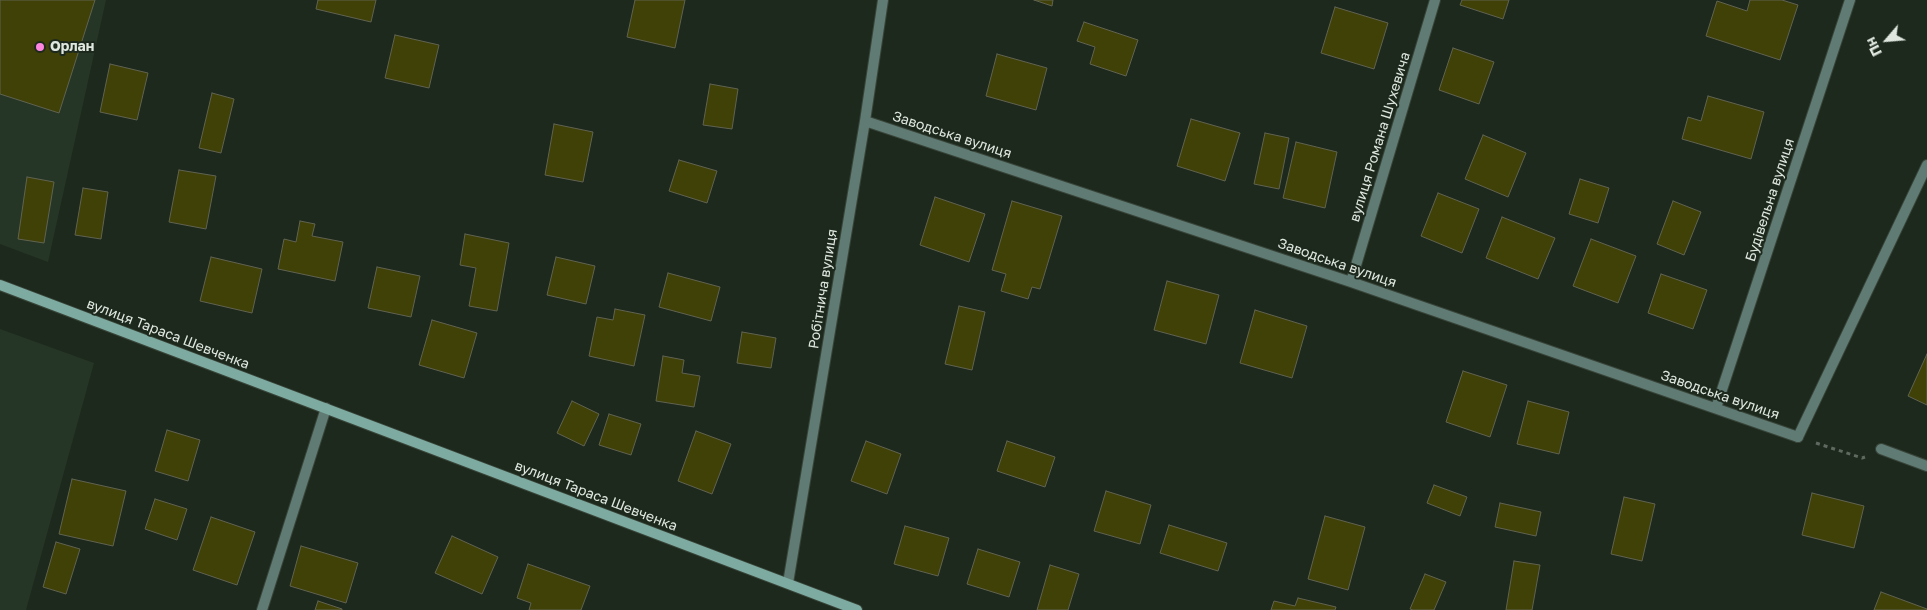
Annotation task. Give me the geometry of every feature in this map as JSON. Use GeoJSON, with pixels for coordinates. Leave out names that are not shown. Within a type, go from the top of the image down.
{"type":"FeatureCollection","features":[{"type":"Feature","properties":{"kind":"street","name":"Робітнича вулиця"},"geometry":{"type":"LineString","coordinates":[[788,583],[865,121],[883,0]]}},
{"type":"Feature","properties":{"kind":"street","name":"вулиця Романа Шухевича"},"geometry":{"type":"LineString","coordinates":[[1351,282],[1435,0]]}},
{"type":"Feature","properties":{"kind":"street","name":"Будівельна вулиця"},"geometry":{"type":"LineString","coordinates":[[1716,408],[1850,0]]}},
{"type":"Feature","properties":{"kind":"street","name":"Заводська вулиця"},"geometry":{"type":"LineString","coordinates":[[865,121],[1351,282],[1798,437]]}},
{"type":"Feature","properties":{"kind":"street"},"geometry":{"type":"LineString","coordinates":[[1798,437],[1927,165]]}},
{"type":"Feature","properties":{"kind":"street","name":"вулиця Тараса Шевченка"},"geometry":{"type":"LineString","coordinates":[[0,285],[858,610]]}},
{"type":"Feature","properties":{"kind":"street"},"geometry":{"type":"LineString","coordinates":[[262,610],[326,408]]}},
{"type":"Feature","properties":{"kind":"street"},"geometry":{"type":"LineString","coordinates":[[1881,449],[1927,466]]}},
{"type":"Feature","properties":{"kind":"path"},"geometry":{"type":"LineString","coordinates":[[1798,437],[1862,458],[1881,449]]}},
{"type":"Feature","properties":{"kind":"shaded area"},"geometry":{"type":"Polygon","coordinates":[[[0,0],[106,0],[48,262],[0,244],[0,0]]]}},
{"type":"Feature","properties":{"kind":"shaded area"},"geometry":{"type":"Polygon","coordinates":[[[0,329],[94,363],[26,610],[0,610],[0,329]]]}},
{"type":"Feature","properties":{"kind":"building","name":"Орлан"},"geometry":{"type":"Polygon","coordinates":[[[0,0],[95,0],[59,113],[0,94],[0,0]]]}},
{"type":"Feature","properties":{"kind":"building"},"geometry":{"type":"Polygon","coordinates":[[[318,0],[376,0],[371,22],[316,9],[318,0]]]}},
{"type":"Feature","properties":{"kind":"building"},"geometry":{"type":"Polygon","coordinates":[[[635,0],[685,0],[675,48],[627,37],[635,0]]]}},
{"type":"Feature","properties":{"kind":"building"},"geometry":{"type":"Polygon","coordinates":[[[1034,0],[1053,0],[1052,6],[1034,0]]]}},
{"type":"Feature","properties":{"kind":"building"},"geometry":{"type":"Polygon","coordinates":[[[1462,0],[1509,0],[1503,19],[1460,5],[1462,0]]]}},
{"type":"Feature","properties":{"kind":"building"},"geometry":{"type":"Polygon","coordinates":[[[1750,0],[1782,0],[1798,5],[1780,60],[1706,36],[1717,1],[1747,11],[1750,0]]]}},
{"type":"Feature","properties":{"kind":"building"},"geometry":{"type":"Polygon","coordinates":[[[1335,7],[1388,23],[1374,69],[1321,53],[1335,7]]]}},
{"type":"Feature","properties":{"kind":"building"},"geometry":{"type":"Polygon","coordinates":[[[1084,22],[1138,40],[1126,76],[1090,64],[1095,47],[1077,41],[1084,22]]]}},
{"type":"Feature","properties":{"kind":"building"},"geometry":{"type":"Polygon","coordinates":[[[395,35],[439,45],[429,88],[385,78],[395,35]]]}},
{"type":"Feature","properties":{"kind":"building"},"geometry":{"type":"Polygon","coordinates":[[[1453,48],[1494,62],[1479,104],[1439,90],[1453,48]]]}},
{"type":"Feature","properties":{"kind":"building"},"geometry":{"type":"Polygon","coordinates":[[[997,54],[1047,68],[1036,110],[986,96],[997,54]]]}},
{"type":"Feature","properties":{"kind":"building"},"geometry":{"type":"Polygon","coordinates":[[[110,64],[148,73],[137,120],[100,112],[110,64]]]}},
{"type":"Feature","properties":{"kind":"building"},"geometry":{"type":"Polygon","coordinates":[[[710,84],[738,89],[732,129],[703,125],[710,84]]]}},
{"type":"Feature","properties":{"kind":"building"},"geometry":{"type":"Polygon","coordinates":[[[212,93],[234,99],[221,153],[199,148],[212,93]]]}},
{"type":"Feature","properties":{"kind":"building"},"geometry":{"type":"Polygon","coordinates":[[[1708,96],[1764,112],[1751,159],[1682,139],[1688,117],[1701,121],[1708,96]]]}},
{"type":"Feature","properties":{"kind":"building"},"geometry":{"type":"Polygon","coordinates":[[[1191,119],[1240,133],[1225,181],[1177,166],[1191,119]]]}},
{"type":"Feature","properties":{"kind":"building"},"geometry":{"type":"Polygon","coordinates":[[[554,124],[593,132],[583,182],[545,175],[554,124]]]}},
{"type":"Feature","properties":{"kind":"building"},"geometry":{"type":"Polygon","coordinates":[[[1265,133],[1289,138],[1279,189],[1254,184],[1265,133]]]}},
{"type":"Feature","properties":{"kind":"building"},"geometry":{"type":"Polygon","coordinates":[[[1483,135],[1526,153],[1508,197],[1465,179],[1483,135]]]}},
{"type":"Feature","properties":{"kind":"building"},"geometry":{"type":"Polygon","coordinates":[[[1296,142],[1337,152],[1325,208],[1283,198],[1296,142]]]}},
{"type":"Feature","properties":{"kind":"building"},"geometry":{"type":"Polygon","coordinates":[[[679,160],[717,171],[707,203],[669,191],[679,160]]]}},
{"type":"Feature","properties":{"kind":"building"},"geometry":{"type":"Polygon","coordinates":[[[179,170],[216,176],[206,229],[169,222],[179,170]]]}},
{"type":"Feature","properties":{"kind":"building"},"geometry":{"type":"Polygon","coordinates":[[[27,177],[54,182],[44,243],[18,239],[27,177]]]}},
{"type":"Feature","properties":{"kind":"building"},"geometry":{"type":"Polygon","coordinates":[[[1580,179],[1609,188],[1598,223],[1569,214],[1580,179]]]}},
{"type":"Feature","properties":{"kind":"building"},"geometry":{"type":"Polygon","coordinates":[[[83,188],[108,192],[101,239],[75,235],[83,188]]]}},
{"type":"Feature","properties":{"kind":"building"},"geometry":{"type":"Polygon","coordinates":[[[1438,193],[1479,209],[1462,253],[1421,236],[1438,193]]]}},
{"type":"Feature","properties":{"kind":"building"},"geometry":{"type":"Polygon","coordinates":[[[935,197],[985,214],[969,262],[920,245],[935,197]]]}},
{"type":"Feature","properties":{"kind":"building"},"geometry":{"type":"Polygon","coordinates":[[[1012,201],[1062,216],[1040,289],[1032,287],[1028,299],[1001,291],[1006,274],[992,270],[1012,201]]]}},
{"type":"Feature","properties":{"kind":"building"},"geometry":{"type":"Polygon","coordinates":[[[1673,201],[1701,212],[1684,255],[1657,244],[1673,201]]]}},
{"type":"Feature","properties":{"kind":"building"},"geometry":{"type":"Polygon","coordinates":[[[1502,217],[1555,238],[1538,279],[1486,258],[1502,217]]]}},
{"type":"Feature","properties":{"kind":"building"},"geometry":{"type":"Polygon","coordinates":[[[300,221],[315,224],[312,236],[343,242],[335,281],[278,269],[284,239],[296,242],[300,221]]]}},
{"type":"Feature","properties":{"kind":"building"},"geometry":{"type":"Polygon","coordinates":[[[465,234],[509,243],[497,311],[469,306],[476,268],[460,265],[465,234]]]}},
{"type":"Feature","properties":{"kind":"building"},"geometry":{"type":"Polygon","coordinates":[[[1591,239],[1636,256],[1618,303],[1573,286],[1591,239]]]}},
{"type":"Feature","properties":{"kind":"building"},"geometry":{"type":"Polygon","coordinates":[[[211,257],[262,269],[252,313],[200,301],[211,257]]]}},
{"type":"Feature","properties":{"kind":"building"},"geometry":{"type":"Polygon","coordinates":[[[556,257],[595,266],[586,304],[547,295],[556,257]]]}},
{"type":"Feature","properties":{"kind":"building"},"geometry":{"type":"Polygon","coordinates":[[[377,267],[420,276],[411,317],[368,308],[377,267]]]}},
{"type":"Feature","properties":{"kind":"building"},"geometry":{"type":"Polygon","coordinates":[[[668,273],[720,287],[711,321],[659,307],[668,273]]]}},
{"type":"Feature","properties":{"kind":"building"},"geometry":{"type":"Polygon","coordinates":[[[1661,274],[1707,290],[1693,329],[1648,313],[1661,274]]]}},
{"type":"Feature","properties":{"kind":"building"},"geometry":{"type":"Polygon","coordinates":[[[1167,281],[1219,295],[1206,344],[1154,330],[1167,281]]]}},
{"type":"Feature","properties":{"kind":"building"},"geometry":{"type":"Polygon","coordinates":[[[959,306],[985,312],[972,370],[945,364],[959,306]]]}},
{"type":"Feature","properties":{"kind":"building"},"geometry":{"type":"Polygon","coordinates":[[[615,309],[645,315],[634,366],[589,356],[597,317],[613,320],[615,309]]]}},
{"type":"Feature","properties":{"kind":"building"},"geometry":{"type":"Polygon","coordinates":[[[1255,310],[1307,326],[1292,378],[1240,363],[1255,310]]]}},
{"type":"Feature","properties":{"kind":"building"},"geometry":{"type":"Polygon","coordinates":[[[432,320],[477,333],[464,378],[419,365],[432,320]]]}},
{"type":"Feature","properties":{"kind":"building"},"geometry":{"type":"Polygon","coordinates":[[[742,332],[776,338],[771,368],[737,363],[742,332]]]}},
{"type":"Feature","properties":{"kind":"building"},"geometry":{"type":"Polygon","coordinates":[[[1927,354],[1927,405],[1908,396],[1927,354]]]}},
{"type":"Feature","properties":{"kind":"building"},"geometry":{"type":"Polygon","coordinates":[[[663,356],[684,360],[682,373],[700,376],[694,407],[656,401],[663,356]]]}},
{"type":"Feature","properties":{"kind":"building"},"geometry":{"type":"Polygon","coordinates":[[[1463,371],[1507,385],[1490,437],[1446,422],[1463,371]]]}},
{"type":"Feature","properties":{"kind":"building"},"geometry":{"type":"Polygon","coordinates":[[[572,401],[599,414],[584,446],[557,433],[572,401]]]}},
{"type":"Feature","properties":{"kind":"building"},"geometry":{"type":"Polygon","coordinates":[[[1528,401],[1569,412],[1559,454],[1517,444],[1528,401]]]}},
{"type":"Feature","properties":{"kind":"building"},"geometry":{"type":"Polygon","coordinates":[[[609,414],[641,424],[631,455],[599,445],[609,414]]]}},
{"type":"Feature","properties":{"kind":"building"},"geometry":{"type":"Polygon","coordinates":[[[167,430],[200,440],[188,481],[155,471],[167,430]]]}},
{"type":"Feature","properties":{"kind":"building"},"geometry":{"type":"Polygon","coordinates":[[[696,431],[731,444],[712,494],[678,481],[696,431]]]}},
{"type":"Feature","properties":{"kind":"building"},"geometry":{"type":"Polygon","coordinates":[[[866,441],[901,454],[887,494],[851,481],[866,441]]]}},
{"type":"Feature","properties":{"kind":"building"},"geometry":{"type":"Polygon","coordinates":[[[1007,441],[1055,457],[1045,487],[997,471],[1007,441]]]}},
{"type":"Feature","properties":{"kind":"building"},"geometry":{"type":"Polygon","coordinates":[[[72,479],[126,491],[113,546],[59,534],[72,479]]]}},
{"type":"Feature","properties":{"kind":"building"},"geometry":{"type":"Polygon","coordinates":[[[1434,485],[1467,497],[1460,516],[1427,503],[1434,485]]]}},
{"type":"Feature","properties":{"kind":"building"},"geometry":{"type":"Polygon","coordinates":[[[1106,491],[1151,505],[1140,544],[1094,531],[1106,491]]]}},
{"type":"Feature","properties":{"kind":"building"},"geometry":{"type":"Polygon","coordinates":[[[1812,493],[1864,506],[1854,548],[1802,535],[1812,493]]]}},
{"type":"Feature","properties":{"kind":"building"},"geometry":{"type":"Polygon","coordinates":[[[1624,497],[1655,504],[1642,561],[1611,554],[1624,497]]]}},
{"type":"Feature","properties":{"kind":"building"},"geometry":{"type":"Polygon","coordinates":[[[155,499],[187,509],[177,540],[145,529],[155,499]]]}},
{"type":"Feature","properties":{"kind":"building"},"geometry":{"type":"Polygon","coordinates":[[[1500,503],[1541,512],[1536,536],[1495,527],[1500,503]]]}},
{"type":"Feature","properties":{"kind":"building"},"geometry":{"type":"Polygon","coordinates":[[[1325,516],[1365,527],[1348,590],[1308,579],[1325,516]]]}},
{"type":"Feature","properties":{"kind":"building"},"geometry":{"type":"Polygon","coordinates":[[[211,517],[255,532],[237,585],[193,570],[211,517]]]}},
{"type":"Feature","properties":{"kind":"building"},"geometry":{"type":"Polygon","coordinates":[[[1169,525],[1227,543],[1218,571],[1160,553],[1169,525]]]}},
{"type":"Feature","properties":{"kind":"building"},"geometry":{"type":"Polygon","coordinates":[[[905,526],[949,538],[938,576],[894,564],[905,526]]]}},
{"type":"Feature","properties":{"kind":"building"},"geometry":{"type":"Polygon","coordinates":[[[452,536],[498,557],[482,594],[435,573],[452,536]]]}},
{"type":"Feature","properties":{"kind":"building"},"geometry":{"type":"Polygon","coordinates":[[[56,542],[80,549],[66,594],[43,587],[56,542]]]}},
{"type":"Feature","properties":{"kind":"building"},"geometry":{"type":"Polygon","coordinates":[[[301,546],[358,563],[346,603],[290,586],[301,546]]]}},
{"type":"Feature","properties":{"kind":"building"},"geometry":{"type":"Polygon","coordinates":[[[978,549],[1020,562],[1009,597],[967,584],[978,549]]]}},
{"type":"Feature","properties":{"kind":"building"},"geometry":{"type":"Polygon","coordinates":[[[1514,561],[1540,565],[1532,610],[1506,610],[1514,561]]]}},
{"type":"Feature","properties":{"kind":"building"},"geometry":{"type":"Polygon","coordinates":[[[528,564],[590,586],[581,610],[529,610],[531,603],[517,598],[528,564]]]}},
{"type":"Feature","properties":{"kind":"building"},"geometry":{"type":"Polygon","coordinates":[[[1050,565],[1079,574],[1068,610],[1037,610],[1050,565]]]}},
{"type":"Feature","properties":{"kind":"building"},"geometry":{"type":"Polygon","coordinates":[[[1425,574],[1446,582],[1434,610],[1410,609],[1425,574]]]}},
{"type":"Feature","properties":{"kind":"building"},"geometry":{"type":"Polygon","coordinates":[[[1881,592],[1927,609],[1927,610],[1874,610],[1881,592]]]}},
{"type":"Feature","properties":{"kind":"building"},"geometry":{"type":"Polygon","coordinates":[[[1298,598],[1336,607],[1335,610],[1271,610],[1274,601],[1295,606],[1298,598]]]}},
{"type":"Feature","properties":{"kind":"building"},"geometry":{"type":"Polygon","coordinates":[[[318,601],[342,609],[342,610],[315,610],[318,601]]]}},
{"type":"Feature","properties":{"kind":"place","name":"Орлан"},"geometry":{"type":"Point","coordinates":[40,47]}}]}
